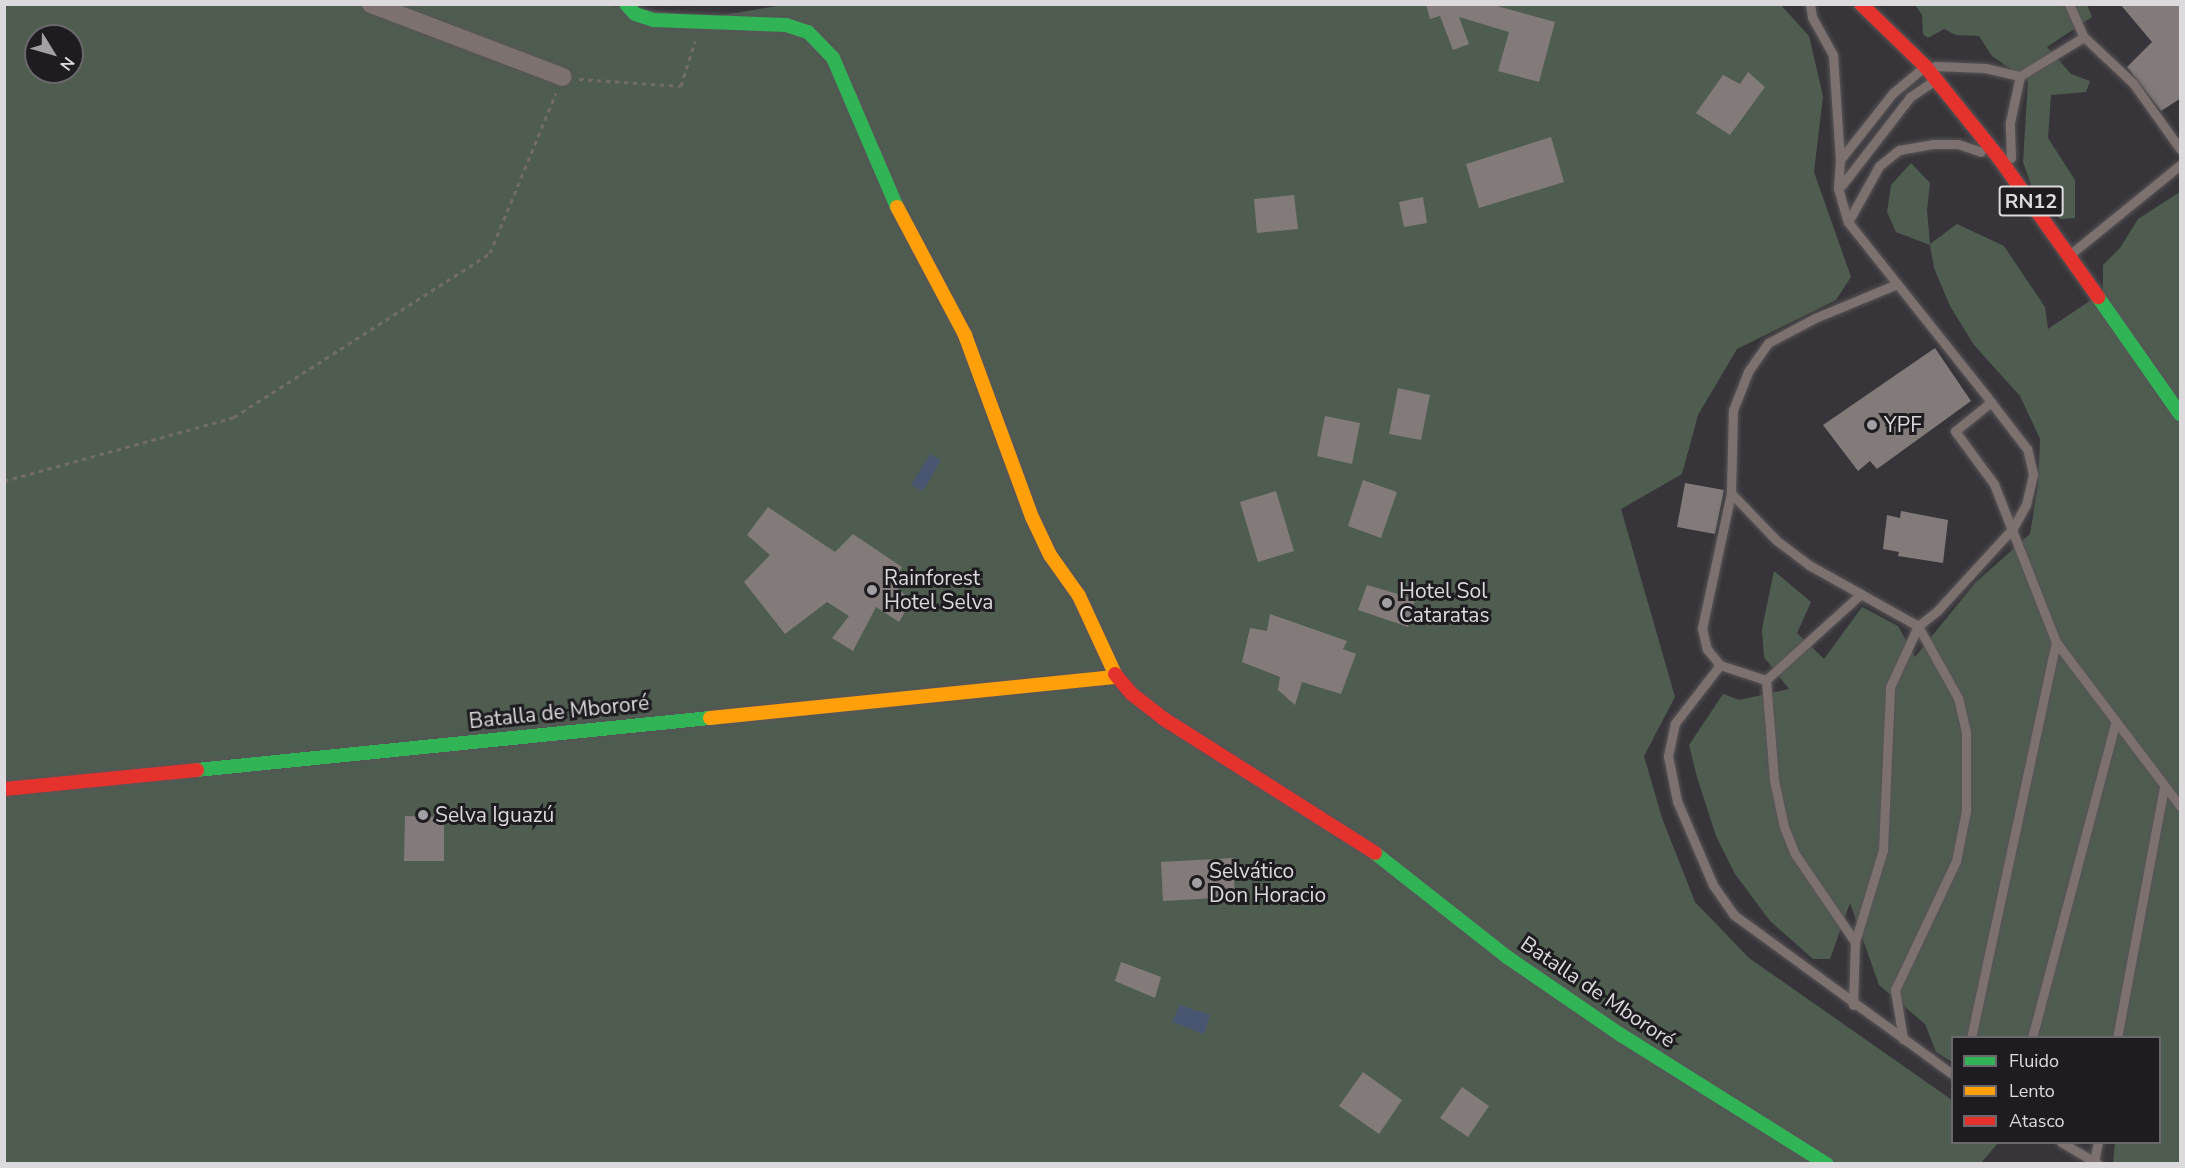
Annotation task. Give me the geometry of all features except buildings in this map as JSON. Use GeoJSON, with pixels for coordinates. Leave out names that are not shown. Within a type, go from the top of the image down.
{"type":"FeatureCollection","features":[{"type":"Feature","properties":{"kind":"main road"},"geometry":{"type":"LineString","coordinates":[[626,4],[635,14],[653,20],[786,25],[808,32],[833,58],[895,202],[965,336],[1032,517],[1050,555],[1079,596],[1118,678]]}},
{"type":"Feature","properties":{"kind":"main road","name":"RN12"},"geometry":{"type":"LineString","coordinates":[[1861,4],[1925,66],[1999,158],[2070,254],[2181,414]]}},
{"type":"Feature","properties":{"kind":"main road","name":"Batalla de Mbororé"},"geometry":{"type":"LineString","coordinates":[[4,789],[1118,678],[1164,719],[1358,840],[1506,957],[1621,1035],[1827,1164]]}},
{"type":"Feature","properties":{"kind":"street"},"geometry":{"type":"LineString","coordinates":[[371,4],[563,77]]}},
{"type":"Feature","properties":{"kind":"lane"},"geometry":{"type":"LineString","coordinates":[[1810,4],[1812,17],[1833,56],[1840,160],[1839,187],[1848,222],[2027,450],[2033,474],[2026,505],[2013,528],[1937,611],[1918,626],[1890,687],[1883,850],[1855,942],[1853,1005]]}},
{"type":"Feature","properties":{"kind":"lane"},"geometry":{"type":"LineString","coordinates":[[2069,4],[2084,37],[2133,83],[2181,149]]}},
{"type":"Feature","properties":{"kind":"lane"},"geometry":{"type":"LineString","coordinates":[[1840,160],[1893,93],[1925,66],[1985,68],[2020,76],[2084,37]]}},
{"type":"Feature","properties":{"kind":"lane"},"geometry":{"type":"LineString","coordinates":[[2012,175],[2010,122],[2020,76]]}},
{"type":"Feature","properties":{"kind":"lane"},"geometry":{"type":"LineString","coordinates":[[1839,187],[1910,97],[1936,79]]}},
{"type":"Feature","properties":{"kind":"lane"},"geometry":{"type":"LineString","coordinates":[[1848,222],[1879,166],[1899,150],[1932,144],[1958,144],[1999,158]]}},
{"type":"Feature","properties":{"kind":"lane"},"geometry":{"type":"LineString","coordinates":[[2070,254],[2181,165]]}},
{"type":"Feature","properties":{"kind":"lane"},"geometry":{"type":"LineString","coordinates":[[1766,680],[1720,665],[1707,649],[1702,628],[1731,494],[1733,410],[1748,372],[1768,343],[1815,318],[1897,285]]}},
{"type":"Feature","properties":{"kind":"lane"},"geometry":{"type":"LineString","coordinates":[[2168,395],[2181,404]]}},
{"type":"Feature","properties":{"kind":"lane"},"geometry":{"type":"LineString","coordinates":[[1990,402],[1955,431],[1994,484],[2056,642],[2164,788],[2181,806]]}},
{"type":"Feature","properties":{"kind":"lane"},"geometry":{"type":"LineString","coordinates":[[1731,494],[1776,540],[1809,565],[1918,626],[1958,698],[1966,732],[1966,811],[1956,861],[1895,990],[1904,1039]]}},
{"type":"Feature","properties":{"kind":"lane"},"geometry":{"type":"LineString","coordinates":[[1766,680],[1861,594]]}},
{"type":"Feature","properties":{"kind":"lane"},"geometry":{"type":"LineString","coordinates":[[1971,1036],[2056,642]]}},
{"type":"Feature","properties":{"kind":"lane"},"geometry":{"type":"LineString","coordinates":[[1720,665],[1675,723],[1668,756],[1677,801],[1713,885],[1734,915],[1853,1005],[1951,1073]]}},
{"type":"Feature","properties":{"kind":"lane"},"geometry":{"type":"LineString","coordinates":[[1766,680],[1774,780],[1784,827],[1795,854],[1855,942]]}},
{"type":"Feature","properties":{"kind":"lane"},"geometry":{"type":"LineString","coordinates":[[2033,1036],[2116,721]]}},
{"type":"Feature","properties":{"kind":"lane"},"geometry":{"type":"LineString","coordinates":[[2117,1036],[2164,788]]}},
{"type":"Feature","properties":{"kind":"lane"},"geometry":{"type":"LineString","coordinates":[[2063,1144],[2096,1163],[2097,1144]]}},
{"type":"Feature","properties":{"kind":"path"},"geometry":{"type":"LineString","coordinates":[[4,481],[234,417],[490,252],[563,77],[681,86],[701,21]]}},
{"type":"Feature","properties":{"kind":"green space"},"geometry":{"type":"Polygon","coordinates":[[[593,4],[711,17],[789,4],[1780,4],[1809,36],[1823,96],[1814,172],[1851,277],[1836,300],[1737,349],[1698,415],[1682,474],[1621,509],[1675,697],[1644,756],[1662,818],[1695,902],[1749,958],[1951,1099],[1951,1144],[1997,1144],[1981,1163],[5,1164],[5,5],[593,4]]]}},
{"type":"Feature","properties":{"kind":"green space"},"geometry":{"type":"Polygon","coordinates":[[[1915,5],[2087,5],[2092,17],[2047,47],[2071,74],[2090,81],[2086,92],[2051,95],[2048,138],[2075,180],[2075,218],[2060,219],[2032,188],[2023,162],[2028,81],[1992,56],[1979,36],[1956,35],[1944,29],[1928,38],[1923,34],[1922,15],[1915,5]]]}},
{"type":"Feature","properties":{"kind":"green space"},"geometry":{"type":"Polygon","coordinates":[[[1911,163],[1930,183],[1927,210],[1930,244],[1957,224],[2004,246],[2045,307],[2048,329],[2103,292],[2103,265],[2120,248],[2138,219],[2180,192],[2180,1163],[2113,1163],[2115,1144],[2161,1144],[2161,1036],[1951,1036],[1951,1061],[1936,1052],[1925,1024],[1879,985],[1850,903],[1830,959],[1813,959],[1770,921],[1735,874],[1716,836],[1697,777],[1689,745],[1723,694],[1739,700],[1789,689],[1764,657],[1762,629],[1774,571],[1811,602],[1797,633],[1824,659],[1862,607],[1898,626],[1915,657],[1975,583],[2030,534],[2038,485],[2040,439],[2020,396],[1974,345],[1950,306],[1934,268],[1930,245],[1896,232],[1887,212],[1891,185],[1911,163]]]}},
{"type":"Feature","properties":{"kind":"water"},"geometry":{"type":"Polygon","coordinates":[[[930,454],[941,460],[923,491],[911,485],[930,454]]]}},
{"type":"Feature","properties":{"kind":"water"},"geometry":{"type":"Polygon","coordinates":[[[1180,1005],[1210,1015],[1204,1034],[1172,1022],[1180,1005]]]}},
{"type":"Feature","properties":{"kind":"traffic: fast"},"geometry":{"type":"LineString","coordinates":[[626,4],[635,14],[653,20],[786,25],[808,32],[833,58],[897,207]]}},
{"type":"Feature","properties":{"kind":"traffic: fast"},"geometry":{"type":"LineString","coordinates":[[2098,297],[2180,414]]}},
{"type":"Feature","properties":{"kind":"traffic: fast"},"geometry":{"type":"LineString","coordinates":[[197,770],[710,718]]}},
{"type":"Feature","properties":{"kind":"traffic: fast"},"geometry":{"type":"LineString","coordinates":[[1375,853],[1507,957],[1621,1035],[1827,1164]]}},
{"type":"Feature","properties":{"kind":"traffic: slow"},"geometry":{"type":"LineString","coordinates":[[897,207],[965,335],[1032,517],[1050,555],[1079,596],[1115,674]]}},
{"type":"Feature","properties":{"kind":"traffic: slow"},"geometry":{"type":"LineString","coordinates":[[710,718],[1117,677]]}},
{"type":"Feature","properties":{"kind":"traffic: jam"},"geometry":{"type":"LineString","coordinates":[[1861,4],[1925,66],[1999,158],[2098,297]]}},
{"type":"Feature","properties":{"kind":"traffic: jam"},"geometry":{"type":"LineString","coordinates":[[1115,674],[1132,694],[1164,719],[1375,853]]}},
{"type":"Feature","properties":{"kind":"traffic: jam"},"geometry":{"type":"LineString","coordinates":[[4,789],[197,770]]}},
{"type":"Feature","properties":{"kind":"place","name":"YPF"},"geometry":{"type":"Point","coordinates":[1872,425]}},
{"type":"Feature","properties":{"kind":"place","name":"Rainforest Hotel Selva"},"geometry":{"type":"Point","coordinates":[872,590]}},
{"type":"Feature","properties":{"kind":"place","name":"Hotel Sol Cataratas"},"geometry":{"type":"Point","coordinates":[1387,603]}},
{"type":"Feature","properties":{"kind":"place","name":"Selva Iguazú"},"geometry":{"type":"Point","coordinates":[423,815]}},
{"type":"Feature","properties":{"kind":"place","name":"Selvático Don Horacio"},"geometry":{"type":"Point","coordinates":[1197,883]}}]}
